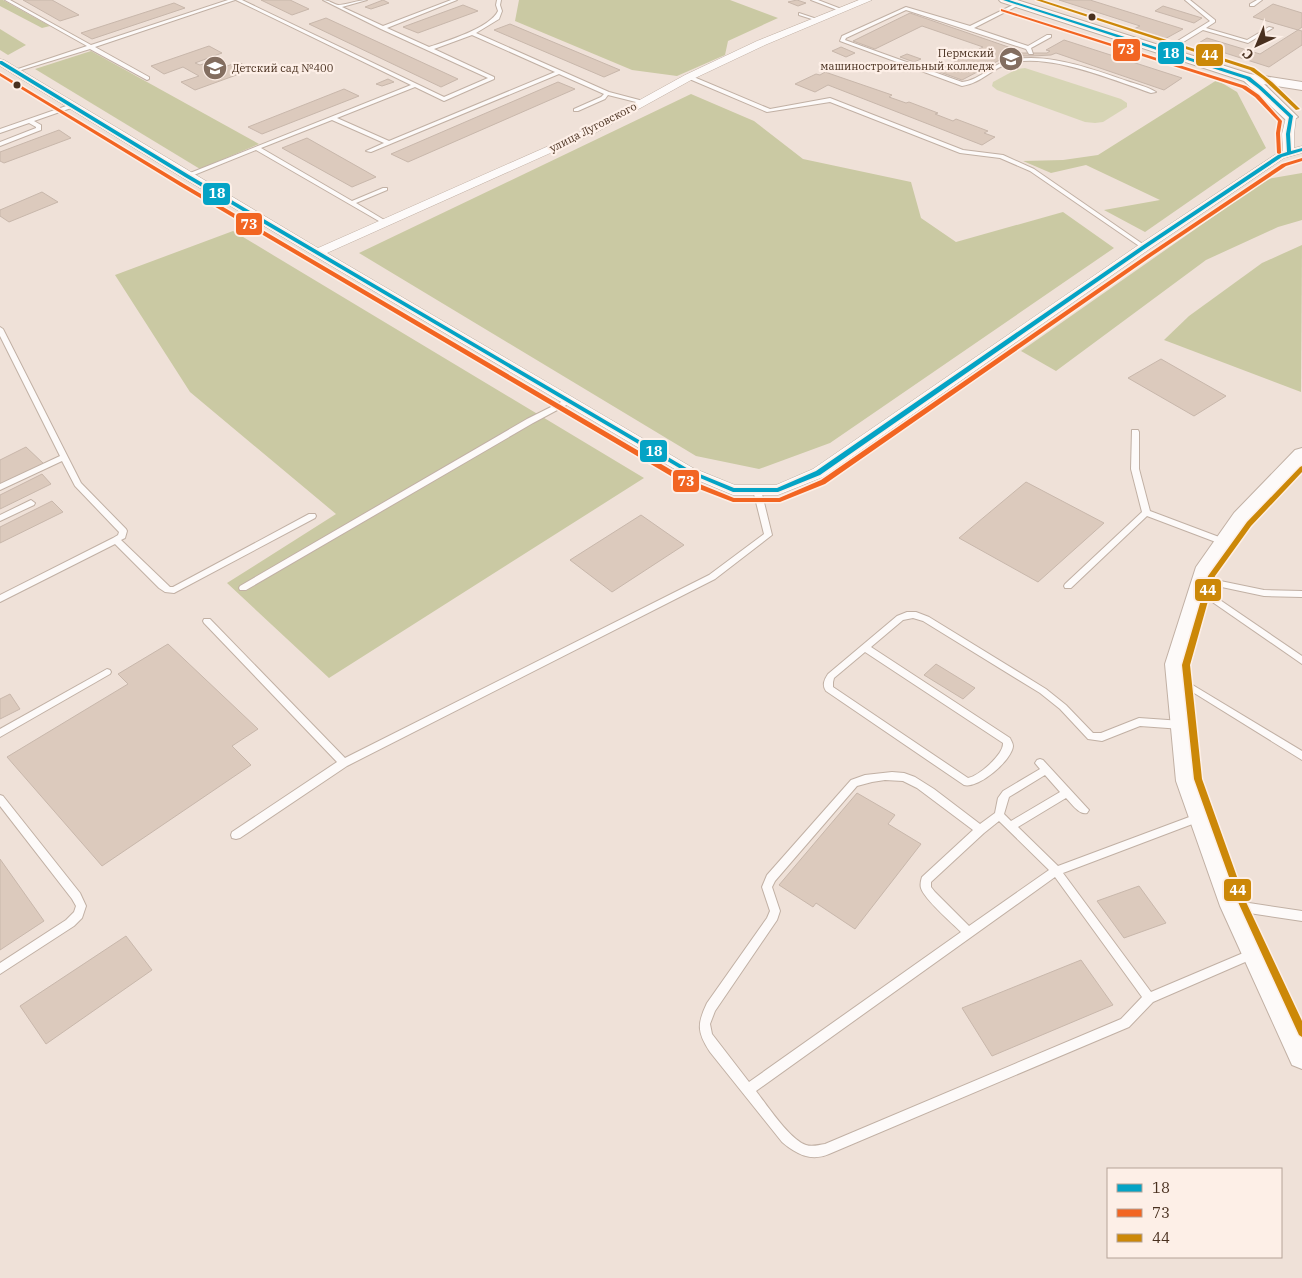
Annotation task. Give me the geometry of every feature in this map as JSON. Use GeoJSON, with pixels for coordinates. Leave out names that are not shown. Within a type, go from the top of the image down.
{"type":"FeatureCollection","features":[{"type":"Feature","properties":{"kind":"street","name":"улица Луговского"},"geometry":{"type":"LineString","coordinates":[[318,252],[591,131],[689,77],[867,0]]}},
{"type":"Feature","properties":{"kind":"street"},"geometry":{"type":"LineString","coordinates":[[1005,0],[1248,78],[1302,86]]}},
{"type":"Feature","properties":{"kind":"street"},"geometry":{"type":"LineString","coordinates":[[0,62],[187,176],[688,471],[733,490],[778,490],[818,473],[1144,247],[1296,150],[1288,134],[1291,117],[1288,107],[1292,99],[1302,94]]}},
{"type":"Feature","properties":{"kind":"street"},"geometry":{"type":"LineString","coordinates":[[1248,78],[1264,89],[1276,104],[1302,126]]}},
{"type":"Feature","properties":{"kind":"street"},"geometry":{"type":"LineString","coordinates":[[1302,454],[1241,518],[1203,572],[1176,664],[1188,781],[1233,906],[1302,1056]]}},
{"type":"Feature","properties":{"kind":"lane"},"geometry":{"type":"LineString","coordinates":[[7,0],[147,78]]}},
{"type":"Feature","properties":{"kind":"lane"},"geometry":{"type":"LineString","coordinates":[[17,71],[232,0]]}},
{"type":"Feature","properties":{"kind":"lane"},"geometry":{"type":"LineString","coordinates":[[238,0],[444,99],[492,78],[325,0]]}},
{"type":"Feature","properties":{"kind":"lane"},"geometry":{"type":"LineString","coordinates":[[344,0],[352,3]]}},
{"type":"Feature","properties":{"kind":"lane"},"geometry":{"type":"LineString","coordinates":[[338,6],[365,0]]}},
{"type":"Feature","properties":{"kind":"lane"},"geometry":{"type":"LineString","coordinates":[[383,28],[455,0]]}},
{"type":"Feature","properties":{"kind":"lane"},"geometry":{"type":"LineString","coordinates":[[430,49],[472,33],[497,18],[500,11],[499,0]]}},
{"type":"Feature","properties":{"kind":"lane"},"geometry":{"type":"LineString","coordinates":[[813,0],[842,10]]}},
{"type":"Feature","properties":{"kind":"lane"},"geometry":{"type":"LineString","coordinates":[[1165,51],[1213,21],[1187,0]]}},
{"type":"Feature","properties":{"kind":"lane"},"geometry":{"type":"LineString","coordinates":[[1252,5],[1260,0]]}},
{"type":"Feature","properties":{"kind":"lane"},"geometry":{"type":"LineString","coordinates":[[970,28],[1017,4]]}},
{"type":"Feature","properties":{"kind":"lane"},"geometry":{"type":"LineString","coordinates":[[1049,36],[1032,54],[1011,61],[972,82],[962,84],[842,41],[844,37],[906,8],[970,28],[1032,54],[1153,92]]}},
{"type":"Feature","properties":{"kind":"lane"},"geometry":{"type":"LineString","coordinates":[[801,14],[818,20]]}},
{"type":"Feature","properties":{"kind":"lane"},"geometry":{"type":"LineString","coordinates":[[1202,28],[1248,42],[1271,28]]}},
{"type":"Feature","properties":{"kind":"lane"},"geometry":{"type":"LineString","coordinates":[[472,33],[607,93],[644,102]]}},
{"type":"Feature","properties":{"kind":"lane"},"geometry":{"type":"LineString","coordinates":[[369,151],[559,72]]}},
{"type":"Feature","properties":{"kind":"lane"},"geometry":{"type":"LineString","coordinates":[[689,77],[769,110],[830,100],[962,152],[1001,156],[1032,170],[1144,247]]}},
{"type":"Feature","properties":{"kind":"lane"},"geometry":{"type":"LineString","coordinates":[[187,176],[415,85]]}},
{"type":"Feature","properties":{"kind":"lane"},"geometry":{"type":"LineString","coordinates":[[576,110],[604,98],[607,93]]}},
{"type":"Feature","properties":{"kind":"lane"},"geometry":{"type":"LineString","coordinates":[[0,131],[72,106]]}},
{"type":"Feature","properties":{"kind":"lane"},"geometry":{"type":"LineString","coordinates":[[332,118],[388,143]]}},
{"type":"Feature","properties":{"kind":"lane"},"geometry":{"type":"LineString","coordinates":[[0,144],[39,129],[39,126],[30,120]]}},
{"type":"Feature","properties":{"kind":"lane"},"geometry":{"type":"LineString","coordinates":[[256,148],[384,222]]}},
{"type":"Feature","properties":{"kind":"lane"},"geometry":{"type":"LineString","coordinates":[[352,203],[385,189]]}},
{"type":"Feature","properties":{"kind":"lane"},"geometry":{"type":"LineString","coordinates":[[0,329],[78,484],[123,531],[122,536],[116,540],[0,599]]}},
{"type":"Feature","properties":{"kind":"lane"},"geometry":{"type":"LineString","coordinates":[[244,588],[530,421],[570,401]]}},
{"type":"Feature","properties":{"kind":"lane"},"geometry":{"type":"LineString","coordinates":[[1135,432],[1134,469],[1146,513]]}},
{"type":"Feature","properties":{"kind":"lane"},"geometry":{"type":"LineString","coordinates":[[0,487],[64,457]]}},
{"type":"Feature","properties":{"kind":"lane"},"geometry":{"type":"LineString","coordinates":[[236,835],[344,763],[712,577],[768,535],[756,490]]}},
{"type":"Feature","properties":{"kind":"lane"},"geometry":{"type":"LineString","coordinates":[[0,518],[31,503]]}},
{"type":"Feature","properties":{"kind":"lane"},"geometry":{"type":"LineString","coordinates":[[1146,513],[1224,542]]}},
{"type":"Feature","properties":{"kind":"lane"},"geometry":{"type":"LineString","coordinates":[[1068,586],[1146,513]]}},
{"type":"Feature","properties":{"kind":"lane"},"geometry":{"type":"LineString","coordinates":[[116,540],[162,586],[168,590],[174,590],[312,516]]}},
{"type":"Feature","properties":{"kind":"lane"},"geometry":{"type":"LineString","coordinates":[[1199,584],[1264,593],[1302,594]]}},
{"type":"Feature","properties":{"kind":"lane"},"geometry":{"type":"LineString","coordinates":[[1199,584],[1302,661]]}},
{"type":"Feature","properties":{"kind":"lane"},"geometry":{"type":"LineString","coordinates":[[865,648],[1007,740],[1008,747],[1006,752],[980,778],[974,782],[967,782],[828,689],[828,682],[832,676],[900,618],[907,614],[916,614],[926,619],[1043,691],[1063,707],[1091,736],[1102,737],[1139,722],[1182,725]]}},
{"type":"Feature","properties":{"kind":"lane"},"geometry":{"type":"LineString","coordinates":[[207,622],[344,763]]}},
{"type":"Feature","properties":{"kind":"lane"},"geometry":{"type":"LineString","coordinates":[[0,733],[107,672]]}},
{"type":"Feature","properties":{"kind":"lane"},"geometry":{"type":"LineString","coordinates":[[1177,679],[1302,756]]}},
{"type":"Feature","properties":{"kind":"lane"},"geometry":{"type":"LineString","coordinates":[[969,933],[931,895],[926,888],[926,880],[999,815],[1003,798],[1006,794],[1043,767],[1084,810]]}},
{"type":"Feature","properties":{"kind":"lane"},"geometry":{"type":"LineString","coordinates":[[980,830],[920,785],[903,776],[861,780],[847,790],[770,878],[767,887],[775,911],[772,920],[711,1007],[704,1021],[706,1036],[786,1138],[799,1150],[812,1153],[825,1150],[1124,1023],[1149,998],[1255,953]]}},
{"type":"Feature","properties":{"kind":"lane"},"geometry":{"type":"LineString","coordinates":[[1011,826],[1067,793]]}},
{"type":"Feature","properties":{"kind":"lane"},"geometry":{"type":"LineString","coordinates":[[0,799],[76,896],[81,906],[78,916],[70,923],[0,969]]}},
{"type":"Feature","properties":{"kind":"lane"},"geometry":{"type":"LineString","coordinates":[[999,815],[1056,871],[1149,998]]}},
{"type":"Feature","properties":{"kind":"lane"},"geometry":{"type":"LineString","coordinates":[[747,1090],[1056,871],[1201,816]]}},
{"type":"Feature","properties":{"kind":"lane"},"geometry":{"type":"LineString","coordinates":[[1233,906],[1302,916]]}},
{"type":"Feature","properties":{"kind":"shaded area"},"geometry":{"type":"Polygon","coordinates":[[[1025,68],[1121,99],[1127,103],[1127,107],[1103,122],[1085,122],[997,90],[992,86],[993,82],[1017,69],[1025,68]]]}},
{"type":"Feature","properties":{"kind":"green space"},"geometry":{"type":"Polygon","coordinates":[[[0,0],[50,26],[42,28],[0,6],[0,0]]]}},
{"type":"Feature","properties":{"kind":"green space"},"geometry":{"type":"Polygon","coordinates":[[[519,0],[730,0],[778,18],[728,41],[725,55],[677,76],[632,70],[515,21],[519,0]]]}},
{"type":"Feature","properties":{"kind":"green space"},"geometry":{"type":"Polygon","coordinates":[[[0,29],[26,45],[8,55],[0,50],[0,29]]]}},
{"type":"Feature","properties":{"kind":"green space"},"geometry":{"type":"Polygon","coordinates":[[[91,51],[259,144],[200,169],[35,69],[91,51]]]}},
{"type":"Feature","properties":{"kind":"green space"},"geometry":{"type":"Polygon","coordinates":[[[1217,80],[1237,92],[1266,148],[1145,232],[1104,210],[1160,200],[1086,165],[1051,173],[1023,161],[1063,160],[1098,155],[1217,80]]]}},
{"type":"Feature","properties":{"kind":"green space"},"geometry":{"type":"Polygon","coordinates":[[[691,94],[754,121],[803,159],[911,182],[921,218],[956,242],[1063,212],[1114,248],[830,443],[759,469],[696,456],[359,253],[691,94]]]}},
{"type":"Feature","properties":{"kind":"green space"},"geometry":{"type":"Polygon","coordinates":[[[1302,173],[1302,220],[1278,227],[1206,260],[1056,371],[1021,351],[1267,179],[1302,173]]]}},
{"type":"Feature","properties":{"kind":"green space"},"geometry":{"type":"Polygon","coordinates":[[[233,231],[644,478],[329,678],[227,583],[336,514],[190,392],[115,275],[233,231]]]}},
{"type":"Feature","properties":{"kind":"green space"},"geometry":{"type":"Polygon","coordinates":[[[1302,245],[1301,392],[1164,340],[1189,316],[1262,263],[1302,245]]]}},
{"type":"Feature","properties":{"kind":"building"},"geometry":{"type":"Polygon","coordinates":[[[23,0],[52,0],[79,15],[60,21],[23,0]]]}},
{"type":"Feature","properties":{"kind":"building"},"geometry":{"type":"Polygon","coordinates":[[[261,0],[290,0],[309,9],[292,15],[261,0]]]}},
{"type":"Feature","properties":{"kind":"building"},"geometry":{"type":"Polygon","coordinates":[[[383,0],[389,3],[371,9],[365,7],[383,0]]]}},
{"type":"Feature","properties":{"kind":"building"},"geometry":{"type":"Polygon","coordinates":[[[797,0],[806,3],[798,6],[788,2],[797,0]]]}},
{"type":"Feature","properties":{"kind":"building"},"geometry":{"type":"Polygon","coordinates":[[[1059,0],[1090,0],[1183,29],[1163,40],[1132,30],[1140,26],[1059,0]]]}},
{"type":"Feature","properties":{"kind":"building"},"geometry":{"type":"Polygon","coordinates":[[[174,3],[185,8],[92,39],[81,33],[174,3]]]}},
{"type":"Feature","properties":{"kind":"building"},"geometry":{"type":"Polygon","coordinates":[[[1273,4],[1302,13],[1302,27],[1298,30],[1253,17],[1273,4]]]}},
{"type":"Feature","properties":{"kind":"building"},"geometry":{"type":"Polygon","coordinates":[[[463,5],[478,11],[418,33],[403,27],[463,5]]]}},
{"type":"Feature","properties":{"kind":"building"},"geometry":{"type":"Polygon","coordinates":[[[1163,6],[1202,18],[1194,23],[1155,11],[1163,6]]]}},
{"type":"Feature","properties":{"kind":"building"},"geometry":{"type":"Polygon","coordinates":[[[910,13],[1017,50],[1014,52],[1018,53],[1047,53],[1050,51],[1046,50],[1064,40],[1182,78],[1164,90],[1056,53],[1032,56],[1011,54],[962,80],[937,71],[983,47],[922,26],[875,49],[853,41],[910,13]]]}},
{"type":"Feature","properties":{"kind":"building"},"geometry":{"type":"Polygon","coordinates":[[[326,18],[458,79],[441,87],[309,24],[326,18]]]}},
{"type":"Feature","properties":{"kind":"building"},"geometry":{"type":"Polygon","coordinates":[[[510,24],[620,70],[604,77],[494,30],[510,24]]]}},
{"type":"Feature","properties":{"kind":"building"},"geometry":{"type":"Polygon","coordinates":[[[1298,30],[1302,31],[1302,45],[1269,67],[1197,44],[1207,38],[1260,54],[1298,30]]]}},
{"type":"Feature","properties":{"kind":"building"},"geometry":{"type":"Polygon","coordinates":[[[209,46],[222,53],[195,63],[200,65],[206,63],[213,67],[206,69],[211,72],[238,62],[253,69],[195,90],[181,82],[199,76],[183,67],[164,74],[151,66],[209,46]]]}},
{"type":"Feature","properties":{"kind":"building"},"geometry":{"type":"Polygon","coordinates":[[[841,47],[855,53],[846,57],[832,51],[841,47]]]}},
{"type":"Feature","properties":{"kind":"building"},"geometry":{"type":"Polygon","coordinates":[[[907,54],[921,59],[914,62],[900,57],[907,54]]]}},
{"type":"Feature","properties":{"kind":"building"},"geometry":{"type":"Polygon","coordinates":[[[825,72],[892,95],[889,97],[906,103],[909,102],[953,121],[956,119],[988,131],[984,133],[995,137],[982,145],[828,85],[815,92],[795,84],[825,72]]]}},
{"type":"Feature","properties":{"kind":"building"},"geometry":{"type":"Polygon","coordinates":[[[388,79],[394,82],[382,86],[376,84],[388,79]]]}},
{"type":"Feature","properties":{"kind":"building"},"geometry":{"type":"Polygon","coordinates":[[[558,82],[575,89],[408,162],[391,154],[558,82]]]}},
{"type":"Feature","properties":{"kind":"building"},"geometry":{"type":"Polygon","coordinates":[[[344,89],[359,96],[262,134],[248,127],[344,89]]]}},
{"type":"Feature","properties":{"kind":"building"},"geometry":{"type":"Polygon","coordinates":[[[59,130],[71,138],[4,163],[0,161],[0,152],[59,130]]]}},
{"type":"Feature","properties":{"kind":"building"},"geometry":{"type":"Polygon","coordinates":[[[307,138],[376,177],[352,187],[282,148],[307,138]]]}},
{"type":"Feature","properties":{"kind":"building"},"geometry":{"type":"Polygon","coordinates":[[[42,192],[58,202],[9,222],[0,216],[0,210],[42,192]]]}},
{"type":"Feature","properties":{"kind":"building"},"geometry":{"type":"Polygon","coordinates":[[[1161,359],[1226,396],[1194,416],[1128,378],[1161,359]]]}},
{"type":"Feature","properties":{"kind":"building"},"geometry":{"type":"Polygon","coordinates":[[[26,447],[44,464],[0,485],[0,460],[26,447]]]}},
{"type":"Feature","properties":{"kind":"building"},"geometry":{"type":"Polygon","coordinates":[[[42,474],[51,484],[0,509],[0,495],[42,474]]]}},
{"type":"Feature","properties":{"kind":"building"},"geometry":{"type":"Polygon","coordinates":[[[1026,482],[1104,523],[1038,582],[959,538],[1026,482]]]}},
{"type":"Feature","properties":{"kind":"building"},"geometry":{"type":"Polygon","coordinates":[[[52,501],[63,512],[0,543],[0,527],[52,501]]]}},
{"type":"Feature","properties":{"kind":"building"},"geometry":{"type":"Polygon","coordinates":[[[641,515],[684,545],[612,592],[570,560],[641,515]]]}},
{"type":"Feature","properties":{"kind":"building"},"geometry":{"type":"Polygon","coordinates":[[[168,644],[258,729],[232,746],[251,765],[102,866],[7,757],[128,684],[118,674],[168,644]]]}},
{"type":"Feature","properties":{"kind":"building"},"geometry":{"type":"Polygon","coordinates":[[[936,664],[975,688],[963,699],[924,675],[936,664]]]}},
{"type":"Feature","properties":{"kind":"building"},"geometry":{"type":"Polygon","coordinates":[[[10,694],[20,709],[0,719],[0,699],[10,694]]]}},
{"type":"Feature","properties":{"kind":"building"},"geometry":{"type":"Polygon","coordinates":[[[857,793],[895,815],[888,824],[921,844],[855,929],[816,903],[813,907],[779,885],[857,793]]]}},
{"type":"Feature","properties":{"kind":"building"},"geometry":{"type":"Polygon","coordinates":[[[0,859],[44,921],[0,950],[0,859]]]}},
{"type":"Feature","properties":{"kind":"building"},"geometry":{"type":"Polygon","coordinates":[[[1139,886],[1166,923],[1124,938],[1097,901],[1139,886]]]}},
{"type":"Feature","properties":{"kind":"building"},"geometry":{"type":"Polygon","coordinates":[[[126,936],[152,970],[46,1044],[20,1006],[126,936]]]}},
{"type":"Feature","properties":{"kind":"building"},"geometry":{"type":"Polygon","coordinates":[[[1081,960],[1113,1005],[992,1056],[962,1008],[1081,960]]]}},
{"type":"Feature","properties":{"kind":"transit line","name":"18"},"geometry":{"type":"LineString","coordinates":[[1005,0],[1248,78],[1291,117],[1288,134],[1289,152]]}},
{"type":"Feature","properties":{"kind":"transit line","name":"44"},"geometry":{"type":"LineString","coordinates":[[1038,0],[1252,69],[1265,78],[1298,109]]}},
{"type":"Feature","properties":{"kind":"transit line","name":"73"},"geometry":{"type":"LineString","coordinates":[[1002,10],[1244,87],[1257,96],[1280,121],[1278,133],[1279,153]]}},
{"type":"Feature","properties":{"kind":"transit line","name":"18"},"geometry":{"type":"LineString","coordinates":[[0,62],[187,176],[688,471],[733,490],[778,490],[818,473],[1144,247],[1280,156],[1302,149]]}},
{"type":"Feature","properties":{"kind":"transit line","name":"73"},"geometry":{"type":"LineString","coordinates":[[0,74],[182,185],[683,480],[733,500],[780,500],[823,482],[1150,255],[1284,165],[1302,159]]}},
{"type":"Feature","properties":{"kind":"transit line","name":"44"},"geometry":{"type":"LineString","coordinates":[[1302,468],[1249,524],[1212,576],[1186,665],[1198,779],[1242,902],[1302,1032]]}},
{"type":"Feature","properties":{"kind":"place","name":"Пермский машиностроительный колледж"},"geometry":{"type":"Point","coordinates":[1011,59]}},
{"type":"Feature","properties":{"kind":"place","name":"Детский сад №400"},"geometry":{"type":"Point","coordinates":[215,68]}}]}
